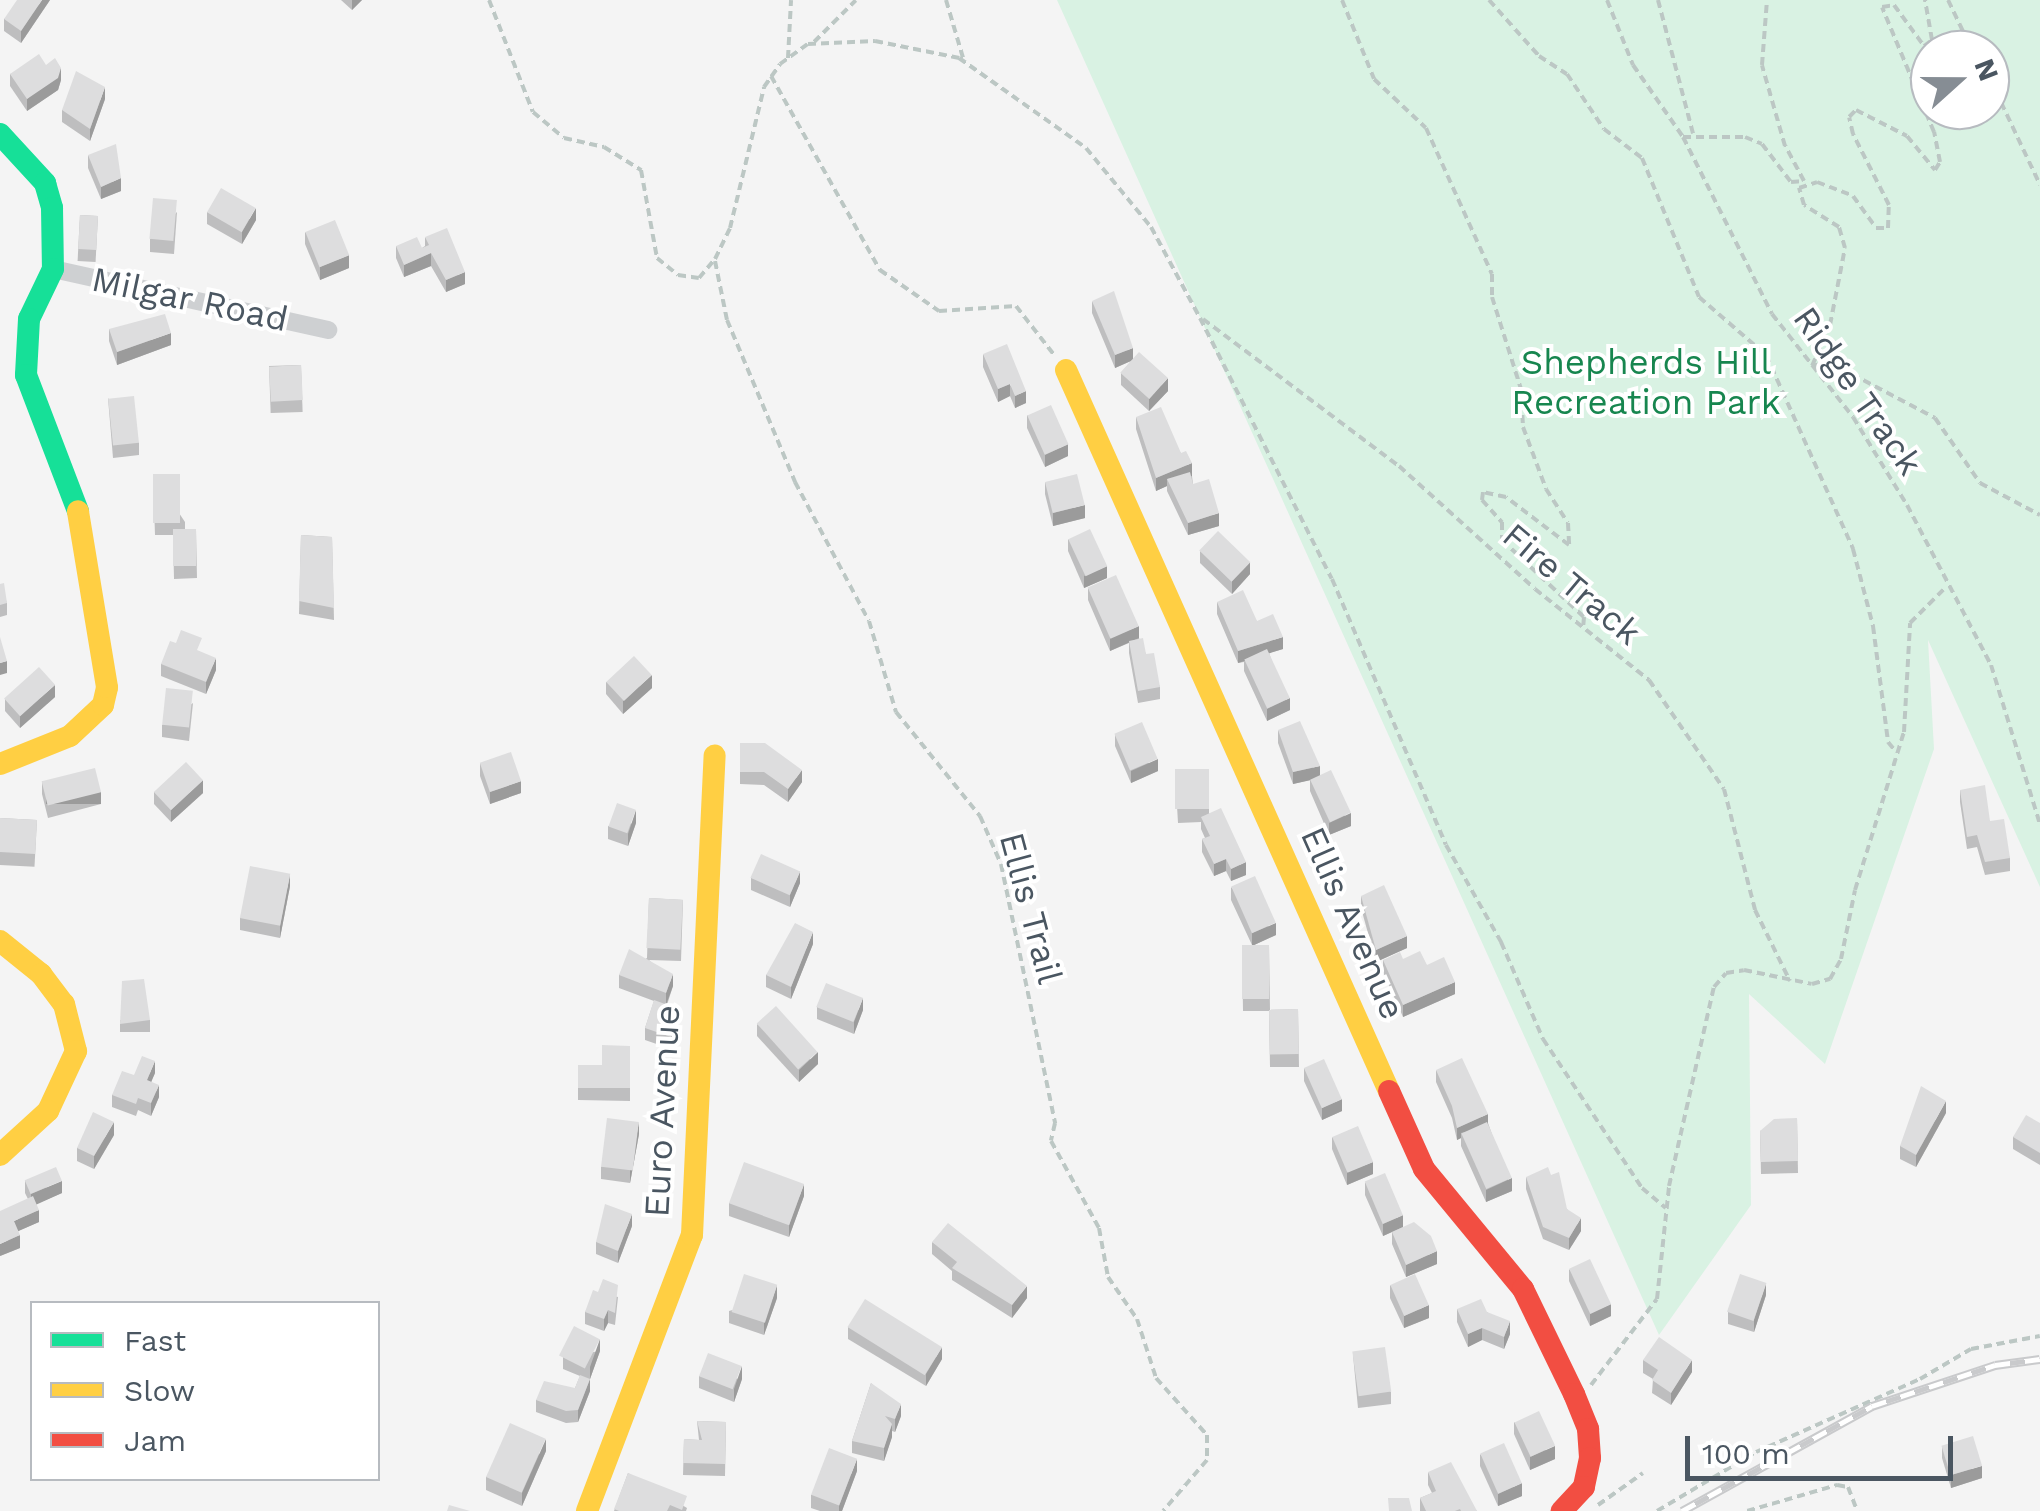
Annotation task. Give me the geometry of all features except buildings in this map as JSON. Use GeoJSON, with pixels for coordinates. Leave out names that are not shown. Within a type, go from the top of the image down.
{"type":"FeatureCollection","features":[{"type":"Feature","properties":{"kind":"street"},"geometry":{"type":"LineString","coordinates":[[0,134],[45,183],[52,208],[52,269],[29,319],[26,375],[82,528],[107,687],[102,706],[70,736],[0,764]]}},
{"type":"Feature","properties":{"kind":"street","name":"Milgar Road"},"geometry":{"type":"LineString","coordinates":[[52,269],[328,330]]}},
{"type":"Feature","properties":{"kind":"street","name":"Ellis Avenue"},"geometry":{"type":"LineString","coordinates":[[1066,370],[1424,1169],[1523,1290],[1574,1394],[1588,1429],[1584,1487],[1562,1511]]}},
{"type":"Feature","properties":{"kind":"street","name":"Euro Avenue"},"geometry":{"type":"LineString","coordinates":[[588,1511],[692,1235],[715,756]]}},
{"type":"Feature","properties":{"kind":"street"},"geometry":{"type":"LineString","coordinates":[[0,941],[41,974],[64,1004],[76,1050],[70,1075],[48,1111],[0,1155]]}},
{"type":"Feature","properties":{"kind":"path"},"geometry":{"type":"LineString","coordinates":[[788,58],[791,0]]}},
{"type":"Feature","properties":{"kind":"path"},"geometry":{"type":"LineString","coordinates":[[814,42],[856,0]]}},
{"type":"Feature","properties":{"kind":"path"},"geometry":{"type":"LineString","coordinates":[[946,0],[964,61]]}},
{"type":"Feature","properties":{"kind":"path"},"geometry":{"type":"LineString","coordinates":[[1342,0],[1374,79],[1426,128],[1492,274],[1492,297],[1521,389],[1523,427],[1546,489],[1568,523],[1569,545],[1506,497],[1483,492],[1482,500],[1502,522],[1502,540],[1584,617],[1584,629]]}},
{"type":"Feature","properties":{"kind":"path"},"geometry":{"type":"LineString","coordinates":[[1488,0],[1539,56],[1567,74],[1604,129],[1642,158],[1699,297],[1766,355],[1853,549],[1873,626],[1888,742],[1897,753]]}},
{"type":"Feature","properties":{"kind":"path","name":"Ridge Track"},"geometry":{"type":"LineString","coordinates":[[1608,0],[1633,66],[1683,136],[1772,314],[1886,468],[1990,665],[2040,824]]}},
{"type":"Feature","properties":{"kind":"path"},"geometry":{"type":"LineString","coordinates":[[1658,0],[1693,134]]}},
{"type":"Feature","properties":{"kind":"path"},"geometry":{"type":"LineString","coordinates":[[1767,0],[1762,65],[1785,146],[1804,181],[1804,204],[1839,227],[1845,248],[1830,325],[1812,366]]}},
{"type":"Feature","properties":{"kind":"path"},"geometry":{"type":"LineString","coordinates":[[1683,136],[1762,144],[1791,182],[1804,181],[1854,196],[1876,228],[1888,228],[1889,205],[1853,134],[1849,117],[1856,110],[1907,136],[1935,170],[1940,162],[1934,132],[1889,38],[1882,7],[1894,6],[1924,46],[1932,40],[1925,0]]}},
{"type":"Feature","properties":{"kind":"path"},"geometry":{"type":"LineString","coordinates":[[1948,0],[1962,30]]}},
{"type":"Feature","properties":{"kind":"path"},"geometry":{"type":"LineString","coordinates":[[772,76],[880,270],[939,311],[1016,306],[1066,370]]}},
{"type":"Feature","properties":{"kind":"path"},"geometry":{"type":"LineString","coordinates":[[2010,121],[2040,185]]}},
{"type":"Feature","properties":{"kind":"path","name":"Ellis Trail"},"geometry":{"type":"LineString","coordinates":[[714,259],[727,320],[795,482],[869,621],[896,712],[980,816],[1001,864],[1055,1123],[1050,1141],[1098,1228],[1108,1277],[1137,1319],[1156,1378],[1207,1435],[1207,1460],[1163,1511]]}},
{"type":"Feature","properties":{"kind":"path","name":"Fire Track"},"geometry":{"type":"LineString","coordinates":[[1200,318],[1400,466],[1584,629],[1649,680],[1716,776],[1755,910],[1790,980]]}},
{"type":"Feature","properties":{"kind":"path"},"geometry":{"type":"LineString","coordinates":[[1812,366],[1828,362],[1934,418],[1980,483],[2040,516]]}},
{"type":"Feature","properties":{"kind":"path"},"geometry":{"type":"LineString","coordinates":[[1574,1394],[1614,1362],[1656,1299],[1669,1186],[1714,987],[1726,973],[1744,970],[1790,980],[1830,979],[1842,959],[1897,753],[1910,623],[1946,588]]}},
{"type":"Feature","properties":{"kind":"path"},"geometry":{"type":"LineString","coordinates":[[1657,1511],[1756,1452],[1920,1379],[1971,1349],[2040,1336]]}},
{"type":"Feature","properties":{"kind":"path"},"geometry":{"type":"LineString","coordinates":[[1590,1510],[1643,1473]]}},
{"type":"Feature","properties":{"kind":"path"},"geometry":{"type":"LineString","coordinates":[[1747,1511],[1837,1485],[1848,1487],[1857,1511]]}},
{"type":"Feature","properties":{"kind":"green space","name":"Shepherds Hill Recreation Park"},"geometry":{"type":"Polygon","coordinates":[[[1057,0],[2040,0],[2040,887],[1928,640],[1934,749],[1825,1064],[1749,994],[1751,1205],[1659,1335],[1057,0]]]}},
{"type":"Feature","properties":{"kind":"railway"},"geometry":{"type":"LineString","coordinates":[[1682,1511],[1872,1406],[1995,1365],[2040,1359]]}},
{"type":"Feature","properties":{"kind":"traffic: fast"},"geometry":{"type":"LineString","coordinates":[[0,134],[45,183],[52,208],[53,269],[29,319],[26,375],[78,511]]}},
{"type":"Feature","properties":{"kind":"traffic: slow"},"geometry":{"type":"LineString","coordinates":[[1066,370],[1389,1091]]}},
{"type":"Feature","properties":{"kind":"traffic: slow"},"geometry":{"type":"LineString","coordinates":[[0,764],[70,736],[103,705],[107,687],[78,511]]}},
{"type":"Feature","properties":{"kind":"traffic: slow"},"geometry":{"type":"LineString","coordinates":[[587,1511],[692,1235],[715,756]]}},
{"type":"Feature","properties":{"kind":"traffic: slow"},"geometry":{"type":"LineString","coordinates":[[0,941],[41,974],[64,1004],[76,1051],[48,1111],[0,1155]]}},
{"type":"Feature","properties":{"kind":"traffic: jam"},"geometry":{"type":"LineString","coordinates":[[1389,1091],[1424,1169],[1523,1289],[1574,1394],[1588,1429],[1590,1458],[1584,1487],[1562,1511]]}}]}
